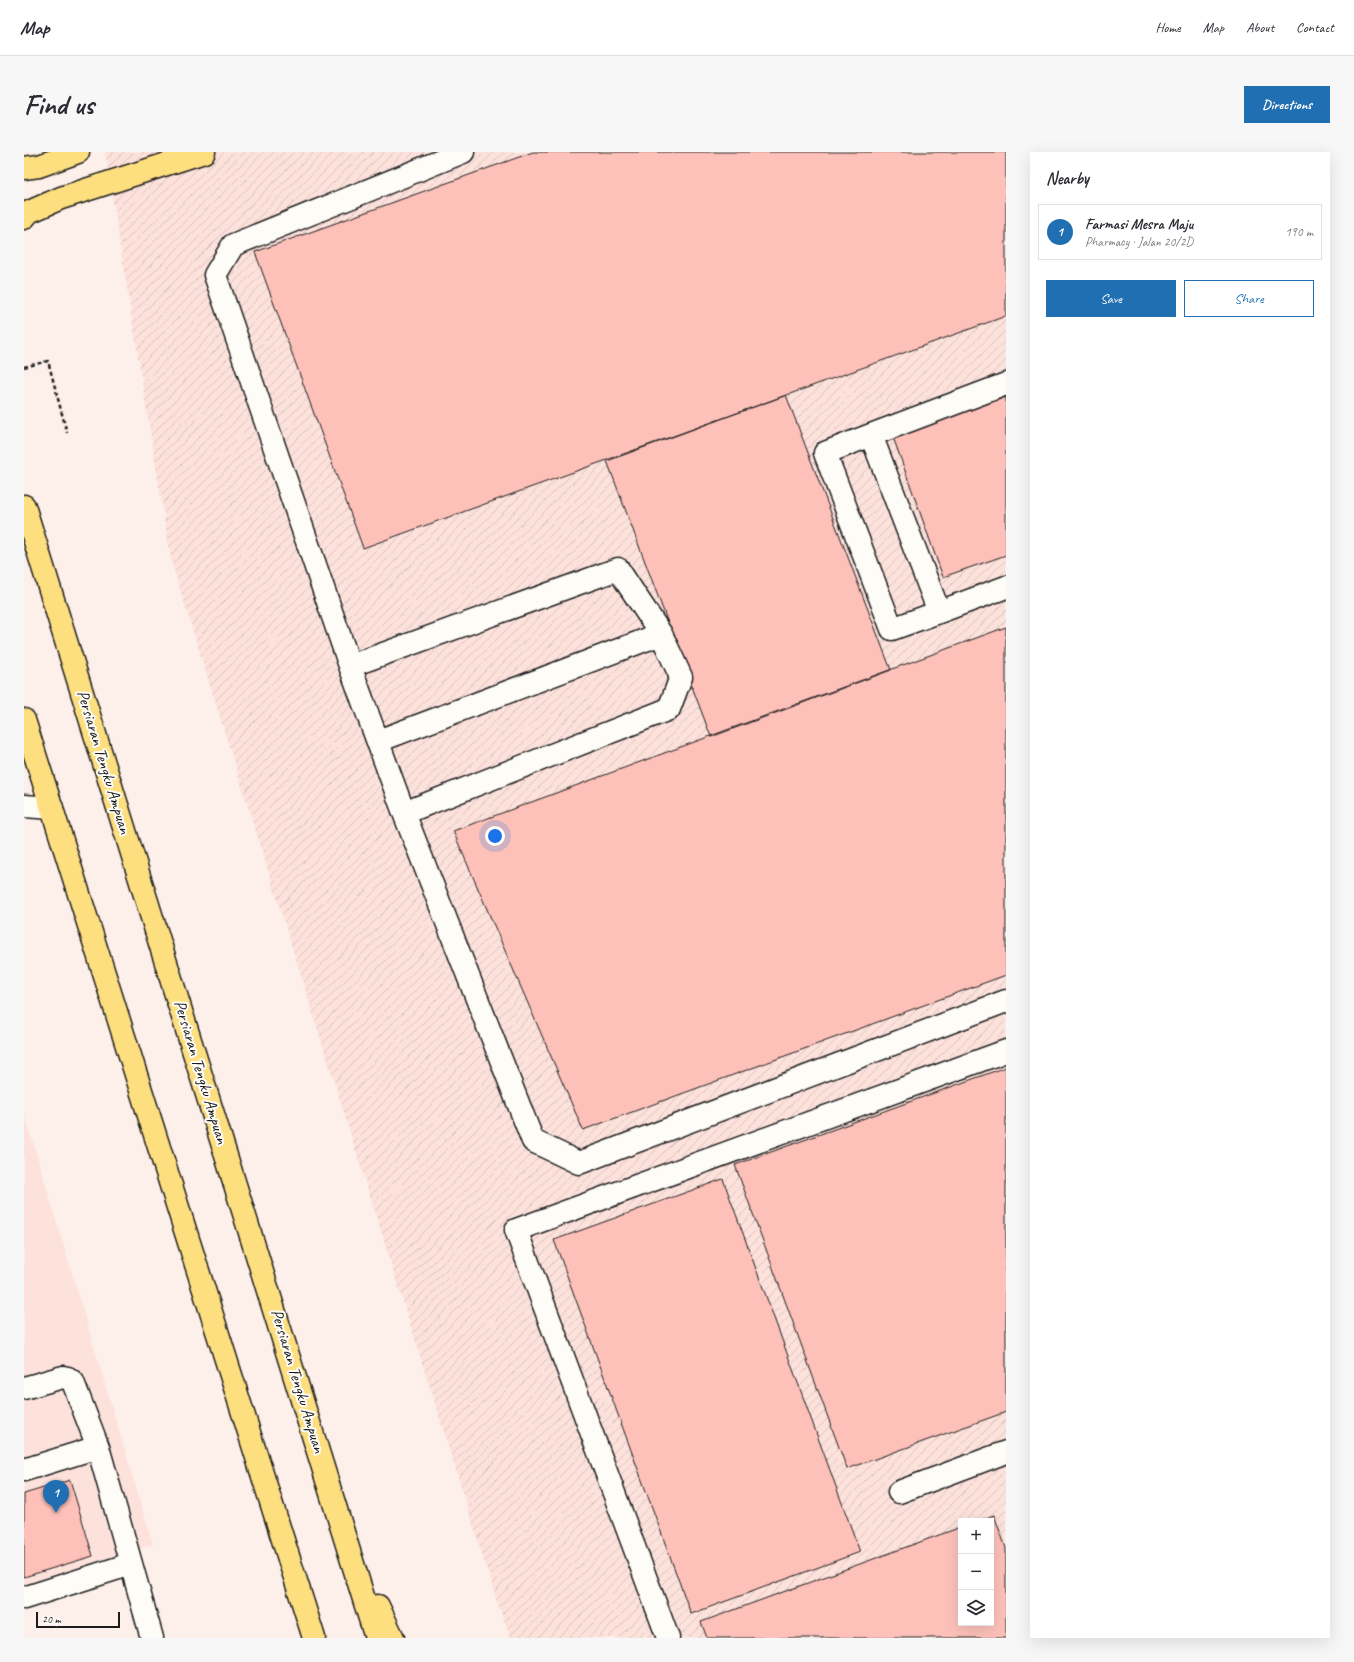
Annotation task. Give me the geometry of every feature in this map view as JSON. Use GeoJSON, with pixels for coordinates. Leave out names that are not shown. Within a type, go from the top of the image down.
{"type":"FeatureCollection","features":[{"type":"Feature","properties":{"kind":"main road"},"geometry":{"type":"LineString","coordinates":[[24,168],[39,166],[78,152]]}},
{"type":"Feature","properties":{"kind":"main road"},"geometry":{"type":"LineString","coordinates":[[24,218],[29,212],[61,198],[204,152]]}},
{"type":"Feature","properties":{"kind":"main road","name":"Persiaran Tengku Ampuan"},"geometry":{"type":"LineString","coordinates":[[24,506],[345,1534],[376,1638]]}},
{"type":"Feature","properties":{"kind":"main road"},"geometry":{"type":"LineString","coordinates":[[24,720],[30,755],[52,808],[314,1638]]}},
{"type":"Feature","properties":{"kind":"main road"},"geometry":{"type":"LineString","coordinates":[[345,1534],[393,1638]]}},
{"type":"Feature","properties":{"kind":"main road"},"geometry":{"type":"LineString","coordinates":[[282,1540],[302,1638]]}},
{"type":"Feature","properties":{"kind":"street"},"geometry":{"type":"LineString","coordinates":[[459,153],[233,245],[215,275],[350,666],[404,813],[533,1141],[579,1163],[1006,1001]]}},
{"type":"Feature","properties":{"kind":"street"},"geometry":{"type":"LineString","coordinates":[[1006,384],[825,452],[892,629],[1006,587]]}},
{"type":"Feature","properties":{"kind":"street"},"geometry":{"type":"LineString","coordinates":[[871,435],[938,612]]}},
{"type":"Feature","properties":{"kind":"street"},"geometry":{"type":"LineString","coordinates":[[350,666],[618,569],[661,634],[681,678],[669,709],[404,813]]}},
{"type":"Feature","properties":{"kind":"street"},"geometry":{"type":"LineString","coordinates":[[378,741],[661,634]]}},
{"type":"Feature","properties":{"kind":"street"},"geometry":{"type":"LineString","coordinates":[[24,806],[52,808]]}},
{"type":"Feature","properties":{"kind":"street"},"geometry":{"type":"LineString","coordinates":[[668,1638],[516,1230],[1006,1051]]}},
{"type":"Feature","properties":{"kind":"street"},"geometry":{"type":"LineString","coordinates":[[24,1388],[63,1377],[68,1378],[73,1382],[98,1447],[152,1638]]}},
{"type":"Feature","properties":{"kind":"street"},"geometry":{"type":"LineString","coordinates":[[24,1470],[98,1447]]}},
{"type":"Feature","properties":{"kind":"street"},"geometry":{"type":"LineString","coordinates":[[899,1492],[1006,1452]]}},
{"type":"Feature","properties":{"kind":"street"},"geometry":{"type":"LineString","coordinates":[[24,1598],[131,1564]]}},
{"type":"Feature","properties":{"kind":"path"},"geometry":{"type":"LineString","coordinates":[[24,367],[48,361],[67,433]]}},
{"type":"Feature","properties":{"kind":"shaded area"},"geometry":{"type":"Polygon","coordinates":[[[105,152],[1006,152],[1006,1638],[511,1638],[497,1602],[171,561],[105,152]]]}},
{"type":"Feature","properties":{"kind":"shaded area"},"geometry":{"type":"Polygon","coordinates":[[[24,1112],[153,1544],[24,1585],[24,1112]]]}},
{"type":"Feature","properties":{"kind":"building"},"geometry":{"type":"Polygon","coordinates":[[[533,152],[1006,152],[1006,316],[363,548],[255,252],[533,152]]]}},
{"type":"Feature","properties":{"kind":"building"},"geometry":{"type":"Polygon","coordinates":[[[786,395],[891,670],[711,737],[607,461],[786,395]]]}},
{"type":"Feature","properties":{"kind":"building"},"geometry":{"type":"Polygon","coordinates":[[[1006,397],[1006,555],[943,577],[893,437],[1006,397]]]}},
{"type":"Feature","properties":{"kind":"building"},"geometry":{"type":"Polygon","coordinates":[[[1006,627],[1006,975],[583,1130],[453,831],[1006,627]]]}},
{"type":"Feature","properties":{"kind":"building"},"geometry":{"type":"Polygon","coordinates":[[[1006,1067],[1006,1412],[847,1469],[735,1165],[1006,1067]]]}},
{"type":"Feature","properties":{"kind":"building"},"geometry":{"type":"Polygon","coordinates":[[[723,1179],[860,1552],[691,1614],[554,1240],[723,1179]]]}},
{"type":"Feature","properties":{"kind":"building"},"geometry":{"type":"Polygon","coordinates":[[[70,1480],[93,1556],[24,1577],[24,1494],[70,1480]]]}},
{"type":"Feature","properties":{"kind":"building"},"geometry":{"type":"Polygon","coordinates":[[[994,1515],[1006,1548],[1006,1638],[707,1638],[701,1622],[958,1528],[958,1626],[994,1626],[994,1518],[986,1518],[994,1515]]]}},
{"type":"Feature","properties":{"kind":"place","name":"Farmasi Mesra Maju"},"geometry":{"type":"Point","coordinates":[56,1513]}}]}
